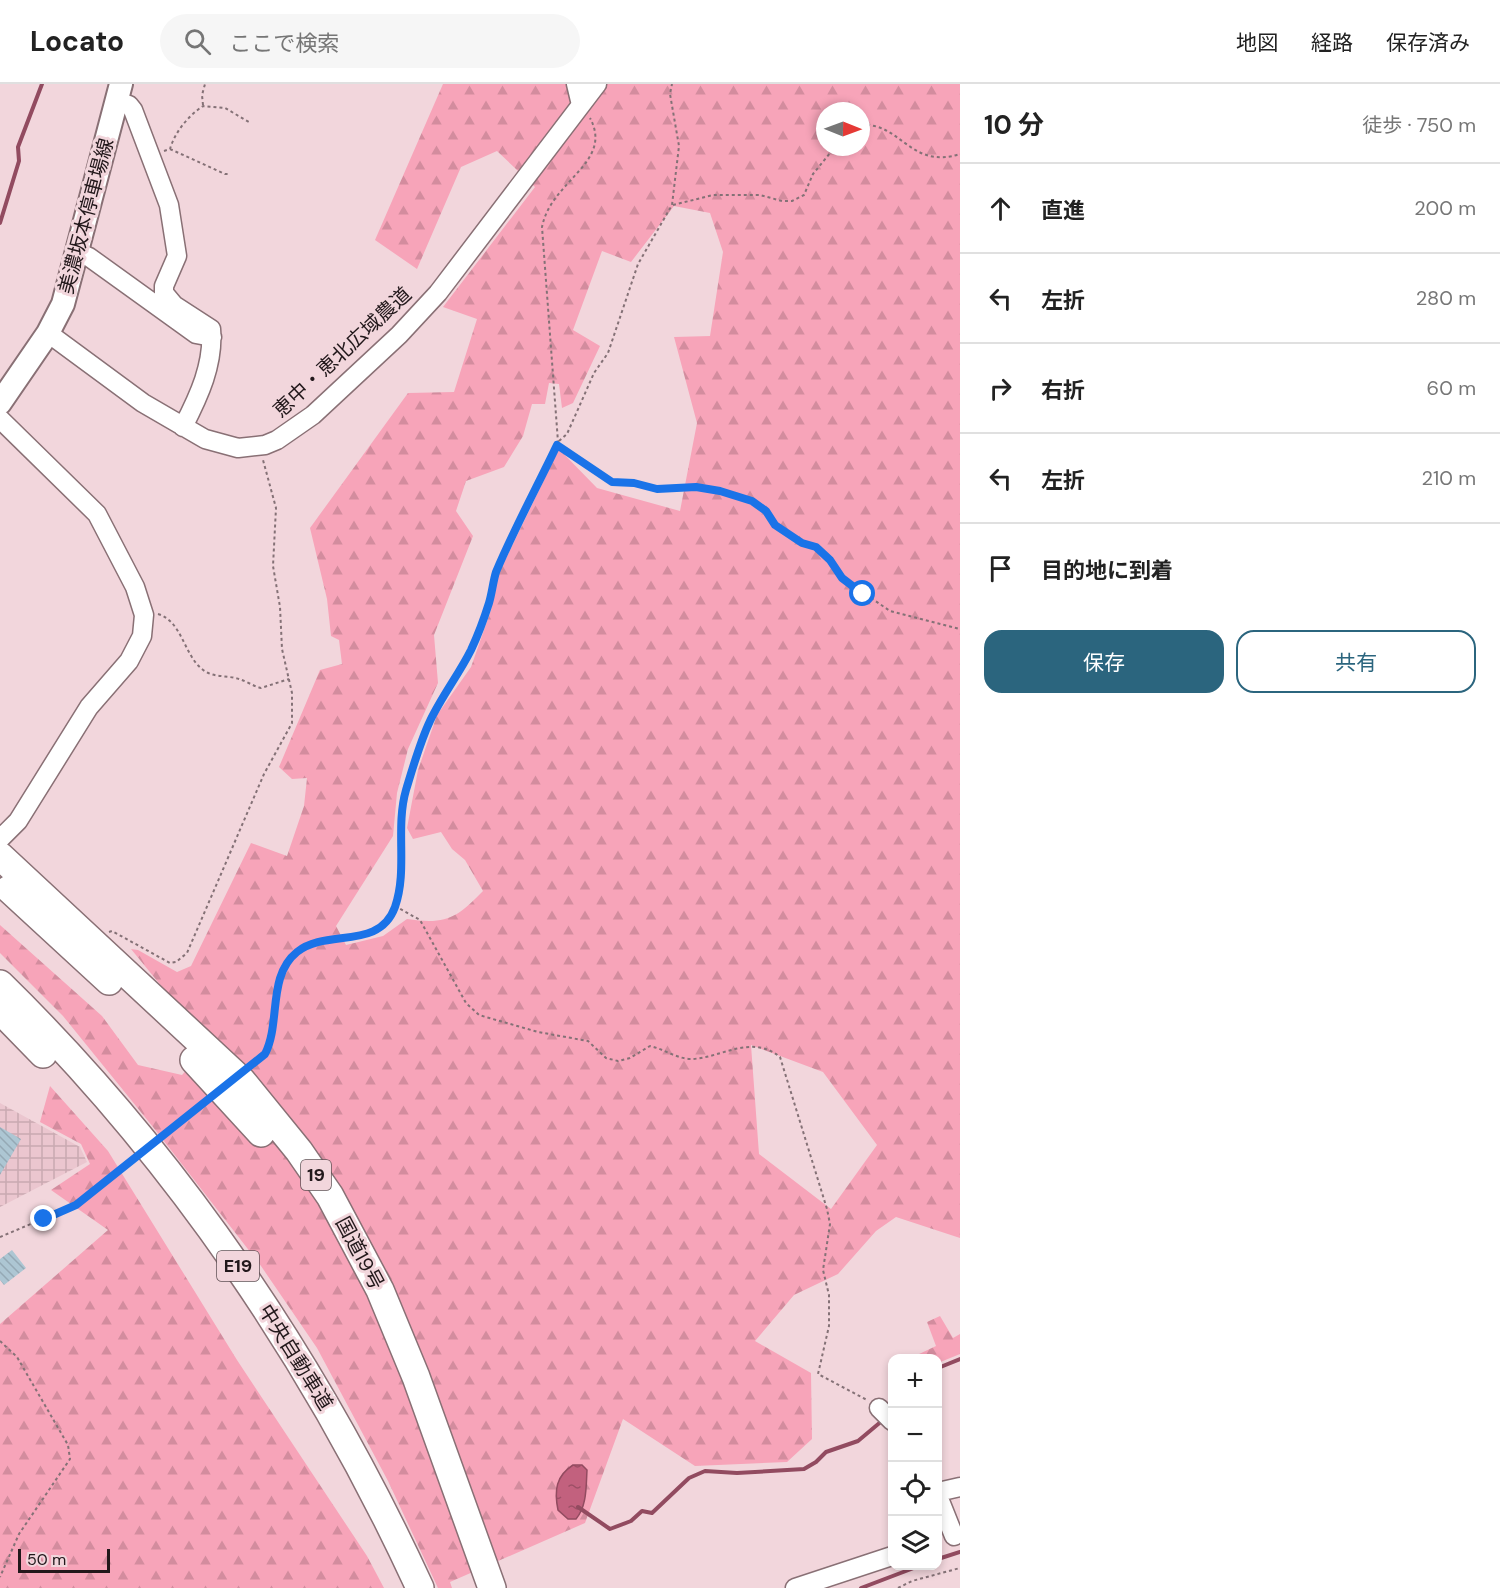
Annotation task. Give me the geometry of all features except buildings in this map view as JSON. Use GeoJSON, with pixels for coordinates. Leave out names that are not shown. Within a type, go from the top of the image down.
{"type":"FeatureCollection","features":[{"type":"Feature","properties":{"kind":"highway","name":"国道19号"},"geometry":{"type":"LineString","coordinates":[[0,856],[242,1081],[299,1152],[330,1196],[385,1301],[416,1377],[492,1588]]}},
{"type":"Feature","properties":{"kind":"highway","name":"国道19号"},"geometry":{"type":"LineString","coordinates":[[0,881],[202,1067],[265,1137],[306,1192],[323,1218],[352,1273],[407,1401],[474,1588]]}},
{"type":"Feature","properties":{"kind":"highway","name":"中央自動車道"},"geometry":{"type":"LineString","coordinates":[[0,984],[87,1074],[142,1138],[237,1264],[330,1412],[391,1523],[420,1588]]}},
{"type":"Feature","properties":{"kind":"highway","name":"中央自動車道"},"geometry":{"type":"LineString","coordinates":[[0,1010],[75,1086],[174,1206],[274,1351],[376,1532],[402,1588]]}},
{"type":"Feature","properties":{"kind":"main road","name":"美濃坂本停車場線"},"geometry":{"type":"LineString","coordinates":[[0,403],[48,333],[67,294],[118,93]]}},
{"type":"Feature","properties":{"kind":"street"},"geometry":{"type":"LineString","coordinates":[[576,84],[582,105]]}},
{"type":"Feature","properties":{"kind":"street","name":"恵中・恵北広域農道"},"geometry":{"type":"LineString","coordinates":[[48,333],[142,403],[205,440],[227,446],[260,446],[288,435],[399,335],[438,293],[597,84]]}},
{"type":"Feature","properties":{"kind":"street"},"geometry":{"type":"LineString","coordinates":[[118,93],[133,110],[169,205],[177,256],[164,286],[164,293],[174,305],[211,328],[212,337],[207,372],[183,427]]}},
{"type":"Feature","properties":{"kind":"street"},"geometry":{"type":"LineString","coordinates":[[77,252],[89,257],[196,334],[212,337]]}},
{"type":"Feature","properties":{"kind":"street"},"geometry":{"type":"LineString","coordinates":[[0,419],[97,514],[135,587],[144,615],[142,636],[129,661],[88,707],[18,821],[0,839]]}},
{"type":"Feature","properties":{"kind":"street"},"geometry":{"type":"LineString","coordinates":[[879,1408],[888,1417]]}},
{"type":"Feature","properties":{"kind":"street"},"geometry":{"type":"LineString","coordinates":[[942,1491],[960,1487]]}},
{"type":"Feature","properties":{"kind":"street"},"geometry":{"type":"LineString","coordinates":[[942,1509],[951,1537]]}},
{"type":"Feature","properties":{"kind":"street"},"geometry":{"type":"LineString","coordinates":[[795,1588],[888,1557]]}},
{"type":"Feature","properties":{"kind":"path"},"geometry":{"type":"LineString","coordinates":[[203,106],[202,95],[205,84]]}},
{"type":"Feature","properties":{"kind":"path"},"geometry":{"type":"LineString","coordinates":[[0,1237],[76,1205],[256,1062],[265,1054],[271,1043],[273,1013],[281,978],[286,965],[297,952],[323,941],[375,931],[384,924],[395,906],[401,869],[401,820],[405,793],[429,723],[470,651],[489,604],[496,574],[557,444],[567,434],[594,373],[608,353],[638,264],[672,205],[679,146],[670,94],[672,84]]}},
{"type":"Feature","properties":{"kind":"path"},"geometry":{"type":"LineString","coordinates":[[557,444],[542,227],[544,215],[553,198],[587,163],[596,146],[596,134],[592,120],[582,105]]}},
{"type":"Feature","properties":{"kind":"path"},"geometry":{"type":"LineString","coordinates":[[170,149],[174,137],[188,118],[203,106],[225,108],[249,122]]}},
{"type":"Feature","properties":{"kind":"path"},"geometry":{"type":"LineString","coordinates":[[870,126],[884,127],[914,151],[949,157],[960,154]]}},
{"type":"Feature","properties":{"kind":"path"},"geometry":{"type":"LineString","coordinates":[[151,157],[170,149],[229,174]]}},
{"type":"Feature","properties":{"kind":"path"},"geometry":{"type":"LineString","coordinates":[[672,205],[713,195],[760,195],[782,201],[792,201],[804,195],[813,174],[828,156]]}},
{"type":"Feature","properties":{"kind":"path"},"geometry":{"type":"LineString","coordinates":[[557,444],[612,482],[634,483],[657,489],[704,488],[752,501],[766,511],[775,525],[802,543],[816,547],[830,560],[842,578],[891,611],[960,629]]}},
{"type":"Feature","properties":{"kind":"path"},"geometry":{"type":"LineString","coordinates":[[98,945],[112,931],[170,963],[176,962],[187,953],[264,774],[291,723],[294,708],[282,649],[280,607],[273,566],[276,508],[260,446]]}},
{"type":"Feature","properties":{"kind":"path"},"geometry":{"type":"LineString","coordinates":[[144,615],[161,615],[169,621],[191,656],[201,669],[209,674],[236,678],[261,688],[289,679]]}},
{"type":"Feature","properties":{"kind":"path"},"geometry":{"type":"LineString","coordinates":[[395,906],[420,920],[466,1003],[479,1015],[538,1032],[588,1041],[606,1058],[618,1061],[630,1058],[650,1046],[687,1059],[734,1048],[753,1047],[766,1048],[780,1057],[828,1209],[830,1224],[823,1270],[829,1295],[829,1326],[818,1374],[879,1408]]}},
{"type":"Feature","properties":{"kind":"path"},"geometry":{"type":"LineString","coordinates":[[0,1341],[23,1367],[68,1445],[70,1459],[19,1534],[0,1577]]}},
{"type":"Feature","properties":{"kind":"path"},"geometry":{"type":"LineString","coordinates":[[898,1588],[912,1581],[960,1568]]}},
{"type":"Feature","properties":{"kind":"shaded area"},"geometry":{"type":"Polygon","coordinates":[[[0,1103],[80,1147],[87,1162],[0,1207],[0,1103]]]}},
{"type":"Feature","properties":{"kind":"green space"},"geometry":{"type":"Polygon","coordinates":[[[443,84],[960,84],[960,1238],[896,1217],[876,1231],[838,1274],[794,1295],[755,1341],[811,1373],[812,1439],[787,1462],[695,1466],[623,1419],[585,1523],[450,1582],[452,1588],[438,1588],[388,1481],[317,1348],[261,1266],[63,1016],[0,953],[0,925],[102,1016],[138,1065],[182,1075],[214,1039],[167,993],[131,949],[138,950],[177,972],[191,966],[251,843],[287,856],[304,806],[307,778],[292,779],[279,767],[320,670],[342,664],[339,640],[331,636],[327,599],[310,528],[408,393],[454,392],[477,319],[443,307],[535,187],[497,151],[461,167],[417,269],[375,240],[443,84]],[[674,206],[631,262],[602,251],[573,330],[600,346],[573,403],[562,408],[559,384],[549,383],[545,404],[532,404],[523,436],[504,467],[466,481],[456,511],[473,536],[434,635],[438,683],[408,749],[397,793],[393,836],[336,926],[346,945],[383,936],[407,919],[432,921],[450,917],[466,908],[483,891],[465,860],[452,849],[441,832],[413,839],[407,828],[418,770],[437,715],[471,667],[491,610],[497,577],[559,449],[597,488],[680,511],[697,423],[674,337],[710,336],[723,252],[710,213],[674,206]],[[751,1045],[759,1154],[831,1209],[877,1145],[823,1072],[751,1045]]]}},
{"type":"Feature","properties":{"kind":"green space"},"geometry":{"type":"Polygon","coordinates":[[[50,1086],[108,1151],[237,1360],[367,1556],[384,1588],[0,1588],[0,1324],[108,1230],[51,1190],[90,1164],[81,1144],[40,1122],[50,1086]]]}},
{"type":"Feature","properties":{"kind":"green space"},"geometry":{"type":"Polygon","coordinates":[[[940,1316],[953,1338],[960,1334],[960,1354],[942,1361],[942,1354],[919,1354],[936,1346],[927,1322],[940,1316]]]}},
{"type":"Feature","properties":{"kind":"water"},"geometry":{"type":"Polygon","coordinates":[[[573,1465],[582,1465],[587,1470],[586,1490],[580,1514],[576,1519],[568,1519],[558,1510],[556,1496],[560,1479],[573,1465]]]}},
{"type":"Feature","properties":{"kind":"waterway"},"geometry":{"type":"LineString","coordinates":[[0,223],[19,161],[18,147],[42,84]]}},
{"type":"Feature","properties":{"kind":"waterway"},"geometry":{"type":"LineString","coordinates":[[942,1366],[960,1359]]}},
{"type":"Feature","properties":{"kind":"waterway"},"geometry":{"type":"LineString","coordinates":[[578,1507],[610,1529],[631,1521],[642,1511],[652,1513],[689,1478],[705,1471],[737,1473],[804,1469],[826,1452],[858,1441],[883,1420]]}},
{"type":"Feature","properties":{"kind":"waterway"},"geometry":{"type":"LineString","coordinates":[[942,1558],[960,1552]]}},
{"type":"Feature","properties":{"kind":"waterway"},"geometry":{"type":"LineString","coordinates":[[861,1588],[908,1570]]}},
{"type":"Feature","properties":{"kind":"route"},"geometry":{"type":"LineString","coordinates":[[44,1219],[76,1205],[265,1054],[271,1043],[273,1013],[281,978],[286,965],[297,952],[323,941],[363,936],[384,924],[391,914],[395,906],[401,869],[400,831],[405,793],[429,723],[470,651],[489,604],[496,574],[557,445],[612,482],[634,483],[657,489],[674,490],[696,487],[720,491],[752,501],[766,511],[775,525],[802,543],[816,547],[830,560],[842,578],[863,594]]}}]}
